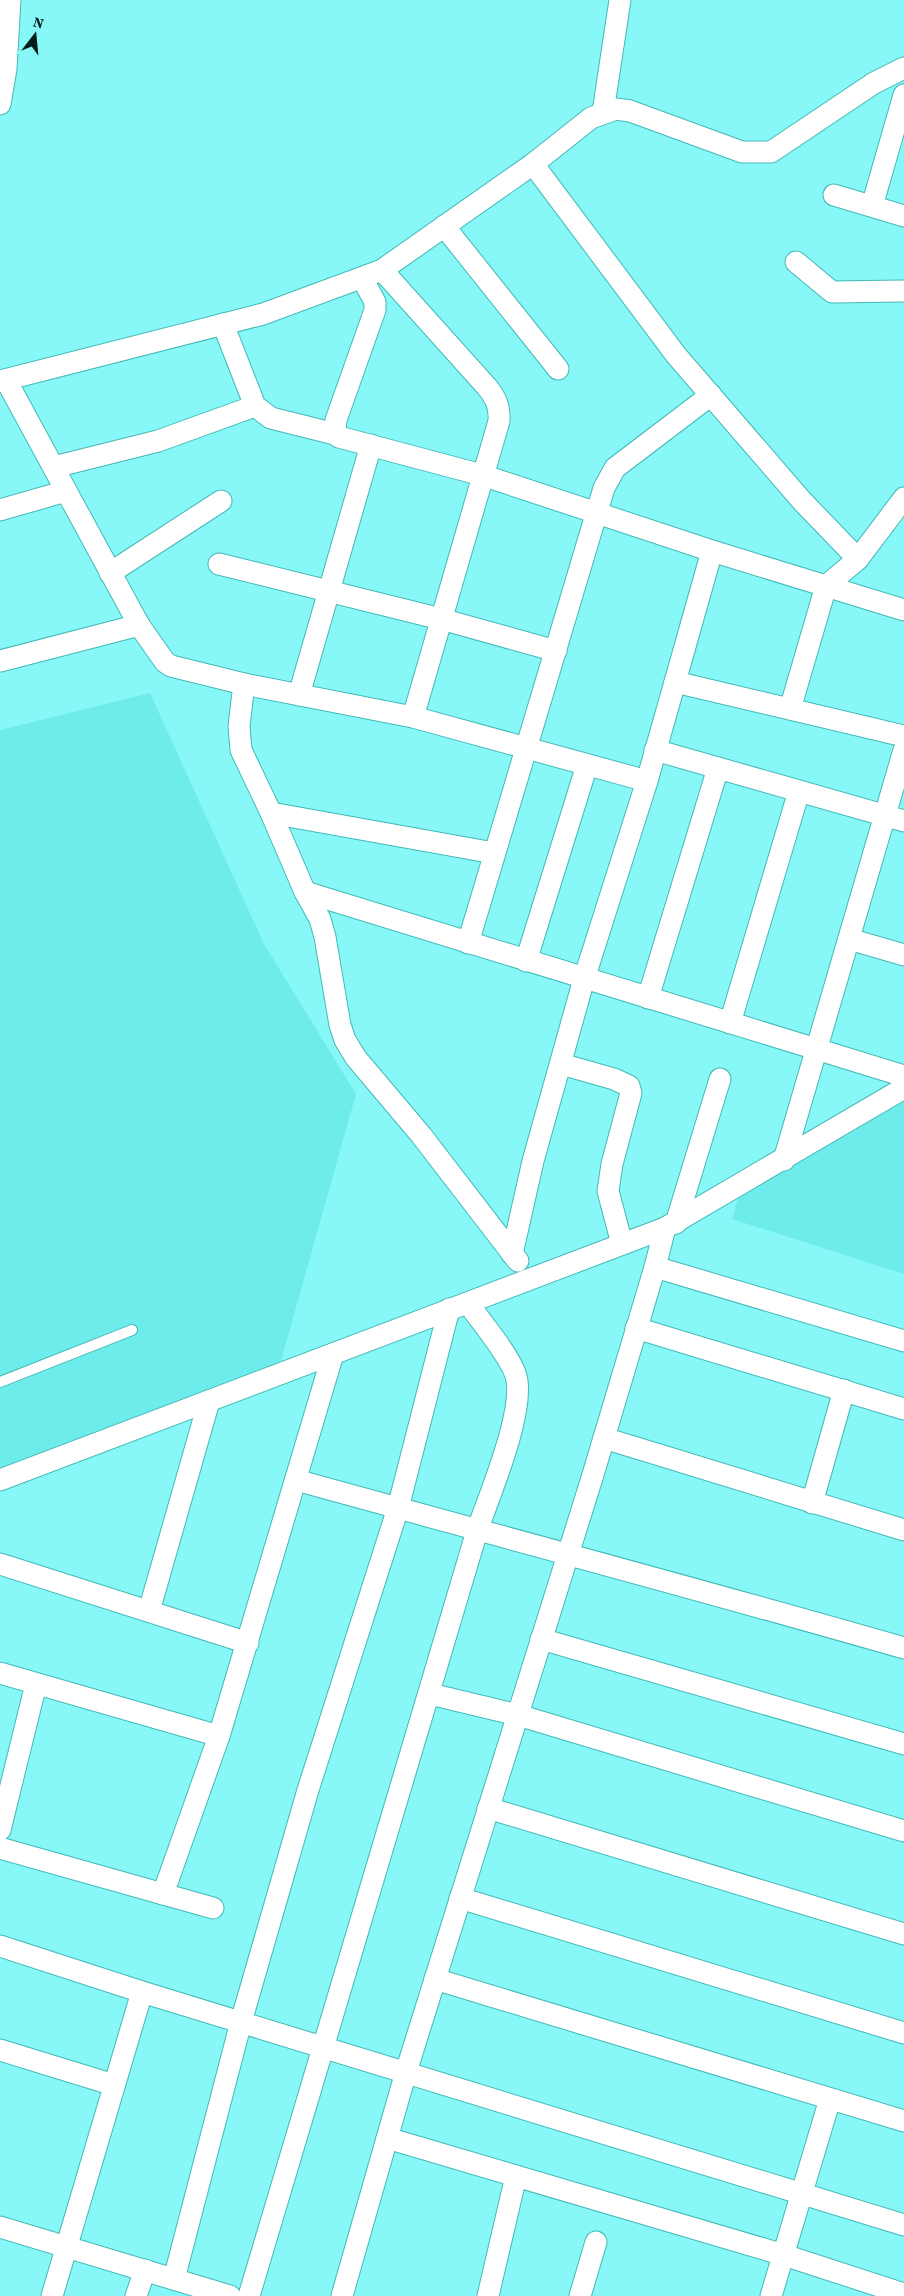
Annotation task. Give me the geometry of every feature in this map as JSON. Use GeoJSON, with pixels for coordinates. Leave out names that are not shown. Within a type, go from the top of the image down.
{"type":"FeatureCollection","features":[{"type":"Feature","properties":{"kind":"street"},"geometry":{"type":"LineString","coordinates":[[0,104],[6,68],[10,0]]}},
{"type":"Feature","properties":{"kind":"street"},"geometry":{"type":"LineString","coordinates":[[603,112],[620,0]]}},
{"type":"Feature","properties":{"kind":"street"},"geometry":{"type":"LineString","coordinates":[[647,781],[413,717],[244,684],[171,666],[158,654],[139,625],[54,468],[3,380],[263,314],[382,270],[533,164],[591,118],[603,112],[616,109],[630,111],[742,152],[757,154],[771,152],[874,83],[904,68]]}},
{"type":"Feature","properties":{"kind":"street"},"geometry":{"type":"LineString","coordinates":[[872,206],[901,119],[904,95]]}},
{"type":"Feature","properties":{"kind":"street"},"geometry":{"type":"LineString","coordinates":[[533,164],[676,355],[802,501],[858,559]]}},
{"type":"Feature","properties":{"kind":"street"},"geometry":{"type":"LineString","coordinates":[[834,195],[904,216]]}},
{"type":"Feature","properties":{"kind":"street"},"geometry":{"type":"LineString","coordinates":[[444,226],[558,369]]}},
{"type":"Feature","properties":{"kind":"street"},"geometry":{"type":"LineString","coordinates":[[796,262],[832,292],[904,291]]}},
{"type":"Feature","properties":{"kind":"street"},"geometry":{"type":"LineString","coordinates":[[382,270],[495,397],[499,410],[499,421],[413,717]]}},
{"type":"Feature","properties":{"kind":"street"},"geometry":{"type":"LineString","coordinates":[[335,434],[336,420],[375,310],[374,302],[362,278]]}},
{"type":"Feature","properties":{"kind":"street"},"geometry":{"type":"LineString","coordinates":[[223,324],[255,406],[270,418],[482,475],[598,512],[712,552],[904,610]]}},
{"type":"Feature","properties":{"kind":"street"},"geometry":{"type":"LineString","coordinates":[[468,943],[604,488],[615,468],[711,395]]}},
{"type":"Feature","properties":{"kind":"street"},"geometry":{"type":"LineString","coordinates":[[54,468],[158,441],[255,406]]}},
{"type":"Feature","properties":{"kind":"street"},"geometry":{"type":"LineString","coordinates":[[299,695],[327,591],[371,445]]}},
{"type":"Feature","properties":{"kind":"street"},"geometry":{"type":"LineString","coordinates":[[0,510],[66,492]]}},
{"type":"Feature","properties":{"kind":"street"},"geometry":{"type":"LineString","coordinates":[[790,709],[826,586],[858,559],[904,498]]}},
{"type":"Feature","properties":{"kind":"street"},"geometry":{"type":"LineString","coordinates":[[110,573],[221,501]]}},
{"type":"Feature","properties":{"kind":"street"},"geometry":{"type":"LineString","coordinates":[[512,1254],[533,1161],[584,979],[647,781],[712,552]]}},
{"type":"Feature","properties":{"kind":"street"},"geometry":{"type":"LineString","coordinates":[[219,564],[441,619],[556,651]]}},
{"type":"Feature","properties":{"kind":"street"},"geometry":{"type":"LineString","coordinates":[[0,661],[139,625]]}},
{"type":"Feature","properties":{"kind":"street"},"geometry":{"type":"LineString","coordinates":[[675,682],[904,736]]}},
{"type":"Feature","properties":{"kind":"street"},"geometry":{"type":"LineString","coordinates":[[244,684],[239,726],[241,750],[322,926],[340,1025],[345,1040],[356,1058],[421,1135],[530,1278]]}},
{"type":"Feature","properties":{"kind":"street"},"geometry":{"type":"LineString","coordinates":[[655,750],[894,818]]}},
{"type":"Feature","properties":{"kind":"street"},"geometry":{"type":"LineString","coordinates":[[784,1160],[849,939],[894,818],[904,750]]}},
{"type":"Feature","properties":{"kind":"street"},"geometry":{"type":"LineString","coordinates":[[526,961],[587,765]]}},
{"type":"Feature","properties":{"kind":"street"},"geometry":{"type":"LineString","coordinates":[[648,998],[718,768]]}},
{"type":"Feature","properties":{"kind":"street"},"geometry":{"type":"LineString","coordinates":[[730,1023],[800,791]]}},
{"type":"Feature","properties":{"kind":"street"},"geometry":{"type":"LineString","coordinates":[[271,813],[494,854]]}},
{"type":"Feature","properties":{"kind":"street"},"geometry":{"type":"LineString","coordinates":[[305,892],[904,1076]]}},
{"type":"Feature","properties":{"kind":"street"},"geometry":{"type":"LineString","coordinates":[[849,939],[904,955]]}},
{"type":"Feature","properties":{"kind":"street"},"geometry":{"type":"LineString","coordinates":[[561,1064],[614,1079],[629,1086],[631,1093],[612,1164],[608,1191],[622,1244]]}},
{"type":"Feature","properties":{"kind":"street"},"geometry":{"type":"LineString","coordinates":[[342,2296],[406,2072],[604,1438],[636,1328],[720,1079]]}},
{"type":"Feature","properties":{"kind":"street"},"geometry":{"type":"LineString","coordinates":[[0,1480],[671,1226],[904,1088]]}},
{"type":"Feature","properties":{"kind":"street"},"geometry":{"type":"LineString","coordinates":[[655,1267],[904,1341]]}},
{"type":"Feature","properties":{"kind":"street"},"geometry":{"type":"LineString","coordinates":[[174,2279],[241,2022],[308,1790],[398,1508],[458,1306]]}},
{"type":"Feature","properties":{"kind":"street"},"geometry":{"type":"LineString","coordinates":[[250,2296],[477,1531],[516,1415],[519,1386],[515,1372],[458,1306]]}},
{"type":"Feature","properties":{"kind":"street"},"geometry":{"type":"LineString","coordinates":[[636,1328],[904,1409]]}},
{"type":"Feature","properties":{"kind":"street"},"geometry":{"type":"LineString","coordinates":[[163,1894],[219,1736],[333,1354]]}},
{"type":"Feature","properties":{"kind":"street"},"geometry":{"type":"LineString","coordinates":[[812,1503],[844,1390]]}},
{"type":"Feature","properties":{"kind":"street"},"geometry":{"type":"LineString","coordinates":[[149,1611],[209,1401]]}},
{"type":"Feature","properties":{"kind":"street"},"geometry":{"type":"LineString","coordinates":[[604,1438],[904,1530]]}},
{"type":"Feature","properties":{"kind":"street"},"geometry":{"type":"LineString","coordinates":[[296,1480],[477,1531],[568,1553],[904,1648]]}},
{"type":"Feature","properties":{"kind":"street"},"geometry":{"type":"LineString","coordinates":[[0,1564],[248,1643]]}},
{"type":"Feature","properties":{"kind":"street"},"geometry":{"type":"LineString","coordinates":[[541,1639],[904,1744]]}},
{"type":"Feature","properties":{"kind":"street"},"geometry":{"type":"LineString","coordinates":[[0,1673],[219,1736]]}},
{"type":"Feature","properties":{"kind":"street"},"geometry":{"type":"LineString","coordinates":[[0,1830],[36,1684]]}},
{"type":"Feature","properties":{"kind":"street"},"geometry":{"type":"LineString","coordinates":[[430,1694],[518,1715],[904,1831]]}},
{"type":"Feature","properties":{"kind":"street"},"geometry":{"type":"LineString","coordinates":[[488,1808],[904,1934]]}},
{"type":"Feature","properties":{"kind":"street"},"geometry":{"type":"LineString","coordinates":[[0,1848],[213,1908]]}},
{"type":"Feature","properties":{"kind":"street"},"geometry":{"type":"LineString","coordinates":[[460,1898],[904,2033]]}},
{"type":"Feature","properties":{"kind":"street"},"geometry":{"type":"LineString","coordinates":[[0,1946],[142,1992],[904,2224]]}},
{"type":"Feature","properties":{"kind":"street"},"geometry":{"type":"LineString","coordinates":[[435,1979],[904,2121]]}},
{"type":"Feature","properties":{"kind":"street"},"geometry":{"type":"LineString","coordinates":[[52,2296],[142,1992]]}},
{"type":"Feature","properties":{"kind":"street"},"geometry":{"type":"LineString","coordinates":[[0,2050],[114,2085]]}},
{"type":"Feature","properties":{"kind":"street"},"geometry":{"type":"LineString","coordinates":[[771,2296],[830,2099]]}},
{"type":"Feature","properties":{"kind":"street"},"geometry":{"type":"LineString","coordinates":[[387,2138],[784,2255],[904,2294]]}},
{"type":"Feature","properties":{"kind":"street"},"geometry":{"type":"LineString","coordinates":[[488,2296],[516,2176]]}},
{"type":"Feature","properties":{"kind":"street"},"geometry":{"type":"LineString","coordinates":[[0,2227],[230,2296]]}},
{"type":"Feature","properties":{"kind":"street"},"geometry":{"type":"LineString","coordinates":[[580,2296],[596,2242]]}},
{"type":"Feature","properties":{"kind":"street"},"geometry":{"type":"LineString","coordinates":[[136,2296],[145,2270]]}},
{"type":"Feature","properties":{"kind":"lane"},"geometry":{"type":"LineString","coordinates":[[0,1382],[132,1330]]}},
{"type":"Feature","properties":{"kind":"shaded area"},"geometry":{"type":"Polygon","coordinates":[[[150,693],[264,944],[356,1094],[281,1361],[0,1472],[0,730],[150,693]]]}},
{"type":"Feature","properties":{"kind":"shaded area"},"geometry":{"type":"Polygon","coordinates":[[[904,1101],[904,1274],[732,1219],[738,1198],[904,1101]]]}}]}
